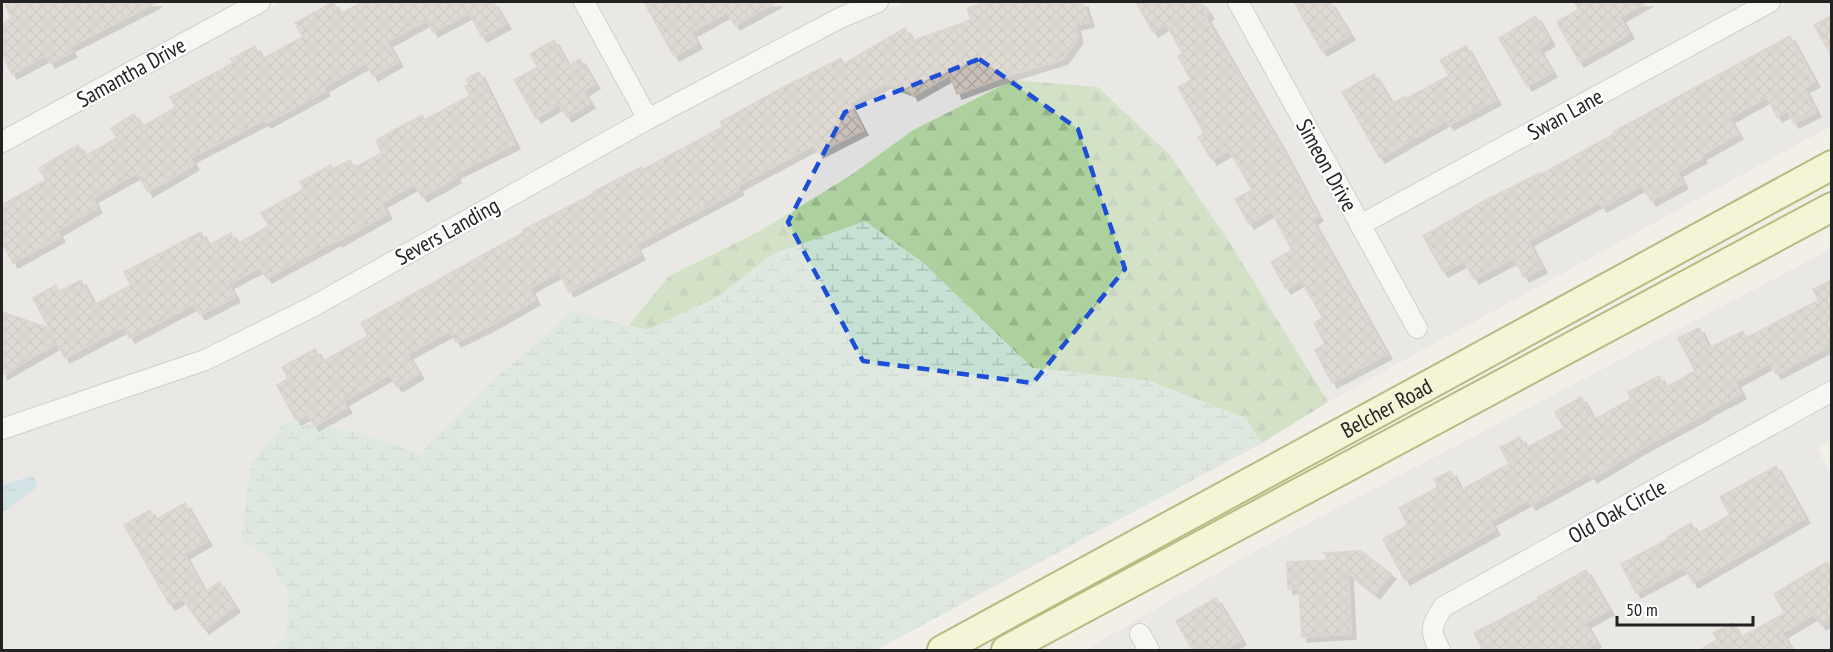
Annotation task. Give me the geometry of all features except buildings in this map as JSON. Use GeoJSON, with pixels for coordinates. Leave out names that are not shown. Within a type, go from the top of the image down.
{"type":"FeatureCollection","features":[{"type":"Feature","properties":{"kind":"main road","name":"Belcher Road"},"geometry":{"type":"LineString","coordinates":[[942,651],[1832,165]]}},
{"type":"Feature","properties":{"kind":"main road","name":"Belcher Road"},"geometry":{"type":"LineString","coordinates":[[1006,651],[1832,207]]}},
{"type":"Feature","properties":{"kind":"street","name":"Samantha Drive"},"geometry":{"type":"LineString","coordinates":[[2,142],[260,2]]}},
{"type":"Feature","properties":{"kind":"street"},"geometry":{"type":"LineString","coordinates":[[584,2],[648,119]]}},
{"type":"Feature","properties":{"kind":"street","name":"Severs Landing"},"geometry":{"type":"LineString","coordinates":[[2,429],[205,360],[312,306],[648,119],[842,16],[878,2]]}},
{"type":"Feature","properties":{"kind":"street","name":"Simeon Drive"},"geometry":{"type":"LineString","coordinates":[[1238,2],[1417,328]]}},
{"type":"Feature","properties":{"kind":"street","name":"Swan Lane"},"geometry":{"type":"LineString","coordinates":[[1360,225],[1770,2]]}},
{"type":"Feature","properties":{"kind":"street","name":"Old Oak Circle"},"geometry":{"type":"LineString","coordinates":[[1440,651],[1432,636],[1435,621],[1443,607],[1832,391]]}},
{"type":"Feature","properties":{"kind":"highlighted area"},"geometry":{"type":"Polygon","coordinates":[[[979,59],[1078,129],[1125,269],[1033,383],[863,361],[788,222],[845,112],[979,59]]]}},
{"type":"Feature","properties":{"kind":"shaded area"},"geometry":{"type":"Polygon","coordinates":[[[2,2],[240,2],[2,131],[2,2]]]}},
{"type":"Feature","properties":{"kind":"shaded area"},"geometry":{"type":"Polygon","coordinates":[[[280,2],[572,2],[634,116],[307,298],[201,351],[2,419],[2,153],[280,2]]]}},
{"type":"Feature","properties":{"kind":"shaded area"},"geometry":{"type":"Polygon","coordinates":[[[596,2],[854,2],[653,106],[596,2]]]}},
{"type":"Feature","properties":{"kind":"shaded area"},"geometry":{"type":"Polygon","coordinates":[[[906,2],[1226,2],[1412,341],[1430,331],[1374,228],[1789,2],[1831,2],[1831,126],[1328,402],[1232,246],[1170,155],[1098,87],[1013,80],[913,130],[851,175],[760,231],[669,276],[629,325],[572,311],[483,390],[420,455],[362,433],[267,556],[288,593],[287,635],[272,650],[2,650],[2,513],[37,486],[32,477],[2,485],[2,439],[209,368],[846,25],[906,2]]]}},
{"type":"Feature","properties":{"kind":"shaded area"},"geometry":{"type":"Polygon","coordinates":[[[1250,2],[1750,2],[1365,212],[1250,2]]]}},
{"type":"Feature","properties":{"kind":"shaded area"},"geometry":{"type":"Polygon","coordinates":[[[1831,249],[1831,380],[1439,599],[1425,620],[1422,636],[1428,650],[1161,650],[1145,621],[1127,631],[1137,650],[1085,650],[1248,555],[1831,249]]]}},
{"type":"Feature","properties":{"kind":"shaded area"},"geometry":{"type":"Polygon","coordinates":[[[1831,402],[1831,440],[1818,449],[1831,475],[1831,650],[1452,650],[1443,634],[1445,623],[1451,614],[1831,402]]]}},
{"type":"Feature","properties":{"kind":"green space"},"geometry":{"type":"Polygon","coordinates":[[[1013,80],[1098,87],[1170,155],[1232,246],[1328,402],[1262,443],[1245,418],[1149,381],[1032,368],[922,262],[865,222],[773,254],[716,298],[647,330],[629,325],[669,276],[760,231],[851,175],[913,130],[1013,80]]]}},
{"type":"Feature","properties":{"kind":"green space"},"geometry":{"type":"Polygon","coordinates":[[[865,221],[922,262],[1032,368],[1149,381],[1245,418],[1262,443],[876,650],[272,650],[287,635],[288,593],[267,556],[241,541],[251,464],[286,421],[362,433],[420,454],[483,390],[572,311],[647,330],[716,298],[773,254],[865,221]]]}},
{"type":"Feature","properties":{"kind":"water"},"geometry":{"type":"Polygon","coordinates":[[[33,476],[38,486],[2,513],[2,485],[33,476]]]}}]}
